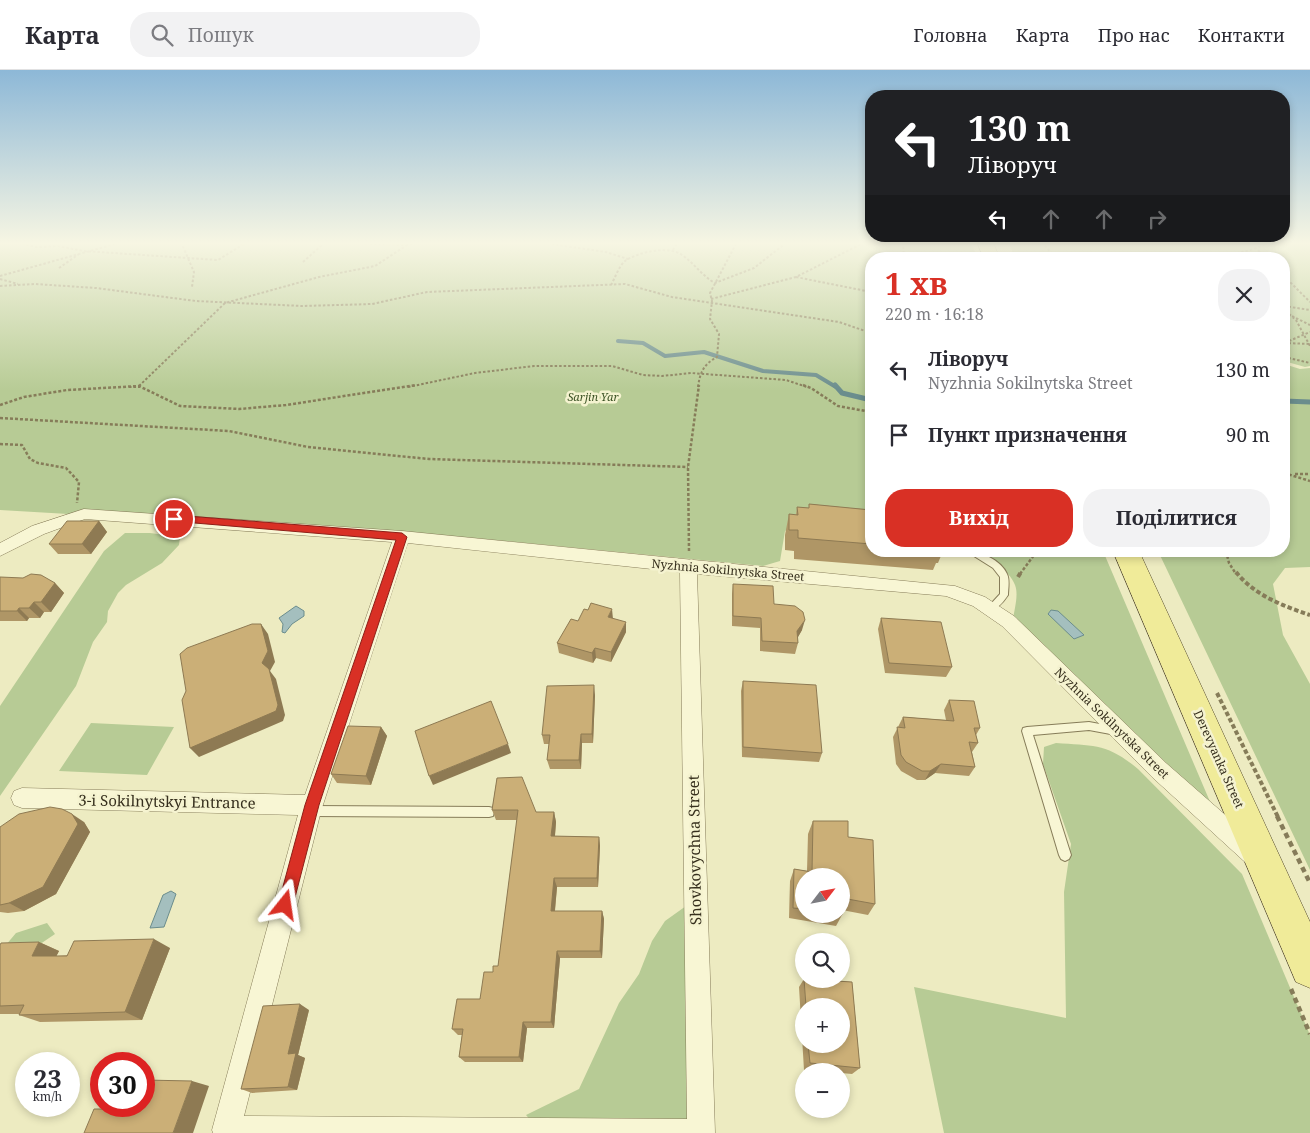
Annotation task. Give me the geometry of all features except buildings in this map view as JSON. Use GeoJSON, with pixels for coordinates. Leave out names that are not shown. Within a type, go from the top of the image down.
{"type":"FeatureCollection","features":[{"type":"Feature","properties":{"kind":"main road","name":"Derevyanka Street"},"geometry":{"type":"LineString","coordinates":[[1129,557],[1310,968]]}},
{"type":"Feature","properties":{"kind":"street","name":"Nyzhnia Sokilnytska Street"},"geometry":{"type":"LineString","coordinates":[[84,514],[136,516],[402,537],[688,567],[946,590],[998,601],[1118,731],[1222,829],[1267,867]]}},
{"type":"Feature","properties":{"kind":"street"},"geometry":{"type":"LineString","coordinates":[[0,550],[38,530],[84,514]]}},
{"type":"Feature","properties":{"kind":"street"},"geometry":{"type":"LineString","coordinates":[[402,537],[311,808],[226,1131],[701,1133]]}},
{"type":"Feature","properties":{"kind":"street","name":"Shovkovychna Street"},"geometry":{"type":"LineString","coordinates":[[688,567],[701,1133]]}},
{"type":"Feature","properties":{"kind":"street","name":"3-i Sokilnytskyi Entrance"},"geometry":{"type":"LineString","coordinates":[[22,798],[311,808]]}},
{"type":"Feature","properties":{"kind":"lane"},"geometry":{"type":"LineString","coordinates":[[980,557],[996,566],[1004,576],[998,601]]}},
{"type":"Feature","properties":{"kind":"lane"},"geometry":{"type":"LineString","coordinates":[[1065,855],[1027,731],[1089,726],[1118,731]]}},
{"type":"Feature","properties":{"kind":"lane"},"geometry":{"type":"LineString","coordinates":[[311,808],[489,812]]}},
{"type":"Feature","properties":{"kind":"path"},"geometry":{"type":"LineString","coordinates":[[127,292],[225,303],[302,306],[372,304],[433,292]]}},
{"type":"Feature","properties":{"kind":"path"},"geometry":{"type":"LineString","coordinates":[[139,386],[225,303],[266,292]]}},
{"type":"Feature","properties":{"kind":"path"},"geometry":{"type":"LineString","coordinates":[[653,292],[672,297],[711,300],[742,308],[840,322],[865,331]]}},
{"type":"Feature","properties":{"kind":"path"},"geometry":{"type":"LineString","coordinates":[[688,567],[688,467],[700,374],[708,362],[718,354],[719,334],[710,320],[711,292]]}},
{"type":"Feature","properties":{"kind":"path"},"geometry":{"type":"LineString","coordinates":[[711,300],[745,292]]}},
{"type":"Feature","properties":{"kind":"path"},"geometry":{"type":"LineString","coordinates":[[1298,292],[1310,302]]}},
{"type":"Feature","properties":{"kind":"path"},"geometry":{"type":"LineString","coordinates":[[1290,307],[1310,310]]}},
{"type":"Feature","properties":{"kind":"path"},"geometry":{"type":"LineString","coordinates":[[1290,315],[1310,325]]}},
{"type":"Feature","properties":{"kind":"path"},"geometry":{"type":"LineString","coordinates":[[1290,315],[1296,320],[1310,345]]}},
{"type":"Feature","properties":{"kind":"path"},"geometry":{"type":"LineString","coordinates":[[1290,341],[1310,332]]}},
{"type":"Feature","properties":{"kind":"path"},"geometry":{"type":"LineString","coordinates":[[1290,342],[1310,345]]}},
{"type":"Feature","properties":{"kind":"path"},"geometry":{"type":"LineString","coordinates":[[1290,358],[1310,363]]}},
{"type":"Feature","properties":{"kind":"path"},"geometry":{"type":"LineString","coordinates":[[0,405],[24,397],[67,390],[139,386],[180,406],[239,409],[286,405],[418,385],[475,373],[534,366],[612,366],[643,375],[700,374],[786,380],[810,388],[838,406],[865,411]]}},
{"type":"Feature","properties":{"kind":"path"},"geometry":{"type":"LineString","coordinates":[[0,418],[229,431],[308,447],[429,459],[688,467]]}},
{"type":"Feature","properties":{"kind":"path"},"geometry":{"type":"LineString","coordinates":[[0,444],[22,445],[30,459],[38,463],[66,468],[78,482],[77,503],[84,514]]}},
{"type":"Feature","properties":{"kind":"path"},"geometry":{"type":"LineString","coordinates":[[1292,474],[1310,474]]}},
{"type":"Feature","properties":{"kind":"path"},"geometry":{"type":"LineString","coordinates":[[1292,474],[1310,481]]}},
{"type":"Feature","properties":{"kind":"path"},"geometry":{"type":"LineString","coordinates":[[998,601],[1034,557]]}},
{"type":"Feature","properties":{"kind":"path"},"geometry":{"type":"LineString","coordinates":[[1226,557],[1226,560],[1238,576],[1264,596],[1287,609],[1310,615]]}},
{"type":"Feature","properties":{"kind":"path"},"geometry":{"type":"LineString","coordinates":[[1214,686],[1310,883]]}},
{"type":"Feature","properties":{"kind":"green space","name":"Sarjin Yar"},"geometry":{"type":"Polygon","coordinates":[[[0,292],[865,292],[865,521],[794,524],[785,531],[780,561],[763,566],[475,538],[0,510],[0,292]]]}},
{"type":"Feature","properties":{"kind":"green space"},"geometry":{"type":"Polygon","coordinates":[[[1290,292],[1310,292],[1310,366],[1305,367],[1290,363],[1290,292]]]}},
{"type":"Feature","properties":{"kind":"green space"},"geometry":{"type":"Polygon","coordinates":[[[1290,366],[1300,369],[1310,368],[1310,567],[1285,568],[1273,584],[1283,635],[1310,684],[1310,870],[1161,557],[1290,557],[1290,366]]]}},
{"type":"Feature","properties":{"kind":"green space"},"geometry":{"type":"Polygon","coordinates":[[[125,533],[150,533],[180,537],[179,545],[162,563],[126,585],[118,593],[108,611],[107,622],[93,642],[76,686],[0,796],[0,706],[104,551],[125,533]]]}},
{"type":"Feature","properties":{"kind":"green space"},"geometry":{"type":"Polygon","coordinates":[[[985,557],[1106,557],[1211,804],[1203,803],[1013,620],[1017,593],[1015,585],[1008,574],[985,557]]]}},
{"type":"Feature","properties":{"kind":"green space"},"geometry":{"type":"Polygon","coordinates":[[[91,723],[174,727],[147,775],[59,771],[91,723]]]}},
{"type":"Feature","properties":{"kind":"green space"},"geometry":{"type":"Polygon","coordinates":[[[1056,743],[1100,747],[1117,754],[1127,761],[1138,769],[1242,874],[1310,1035],[1310,1133],[944,1133],[914,987],[1066,1018],[1064,892],[1071,844],[1043,764],[1044,747],[1056,743]]]}},
{"type":"Feature","properties":{"kind":"green space"},"geometry":{"type":"Polygon","coordinates":[[[686,906],[691,1133],[541,1133],[526,1115],[579,1089],[619,1003],[639,974],[652,941],[665,921],[686,906]]]}},
{"type":"Feature","properties":{"kind":"green space"},"geometry":{"type":"Polygon","coordinates":[[[47,923],[55,934],[18,959],[0,952],[16,933],[47,923]]]}},
{"type":"Feature","properties":{"kind":"water"},"geometry":{"type":"Polygon","coordinates":[[[296,606],[304,611],[304,616],[292,624],[285,633],[282,632],[283,624],[279,618],[296,606]]]}},
{"type":"Feature","properties":{"kind":"water"},"geometry":{"type":"Polygon","coordinates":[[[1051,610],[1058,611],[1084,635],[1074,639],[1048,614],[1051,610]]]}},
{"type":"Feature","properties":{"kind":"water"},"geometry":{"type":"Polygon","coordinates":[[[171,891],[176,894],[164,927],[150,928],[163,895],[171,891]]]}},
{"type":"Feature","properties":{"kind":"waterway"},"geometry":{"type":"LineString","coordinates":[[618,341],[643,343],[665,356],[704,352],[763,371],[816,375],[836,387]]}},
{"type":"Feature","properties":{"kind":"waterway"},"geometry":{"type":"LineString","coordinates":[[835,385],[842,393],[865,399]]}},
{"type":"Feature","properties":{"kind":"waterway"},"geometry":{"type":"LineString","coordinates":[[1290,401],[1310,402]]}},
{"type":"Feature","properties":{"kind":"route"},"geometry":{"type":"LineString","coordinates":[[174,519],[402,537],[312,805],[285,905]]}}]}
